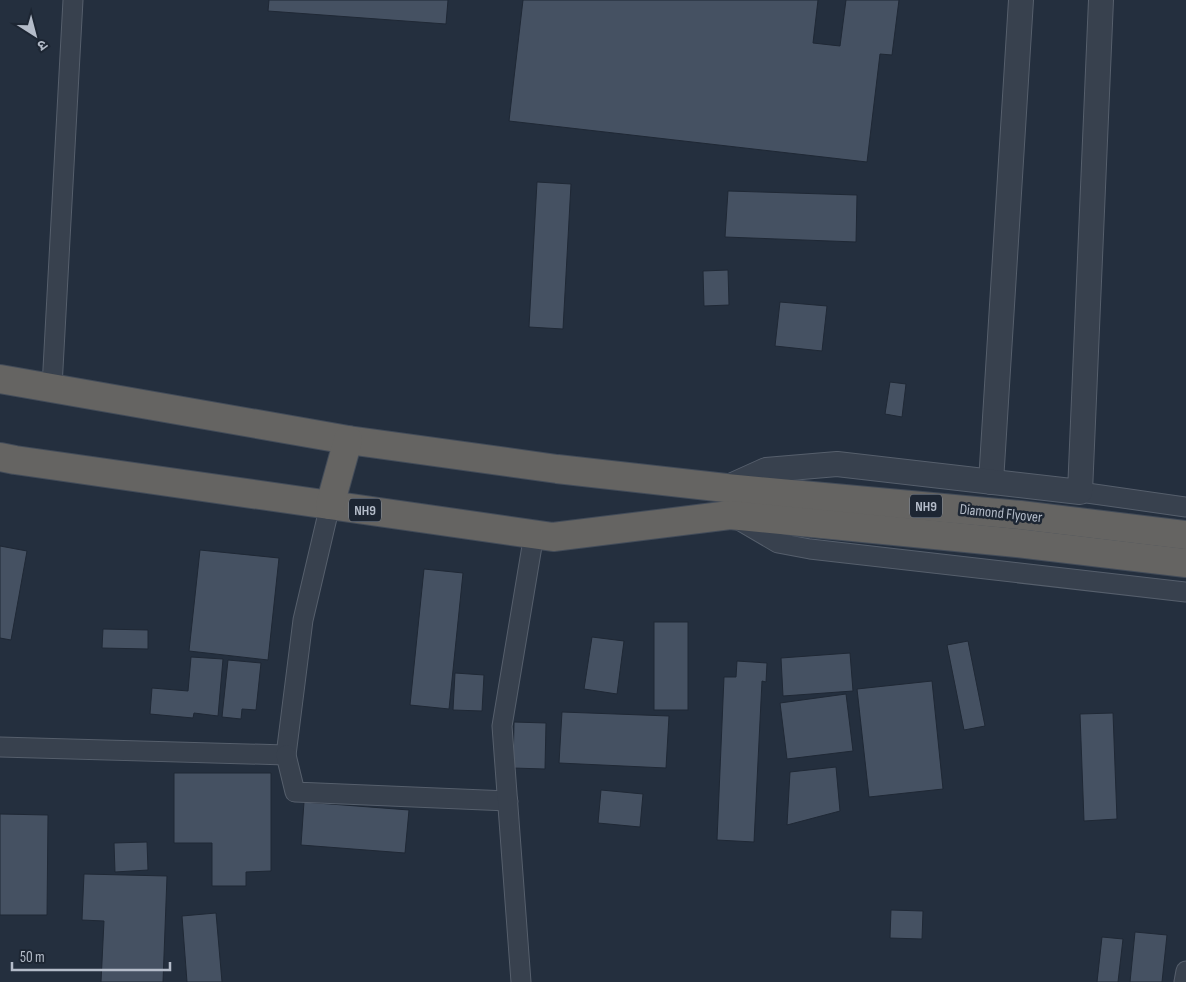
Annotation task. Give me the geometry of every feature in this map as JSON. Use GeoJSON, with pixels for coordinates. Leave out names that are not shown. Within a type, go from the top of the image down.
{"type":"FeatureCollection","features":[{"type":"Feature","properties":{"kind":"highway","name":"NH9"},"geometry":{"type":"LineString","coordinates":[[0,379],[348,440],[557,469],[726,488]]}},
{"type":"Feature","properties":{"kind":"highway"},"geometry":{"type":"LineString","coordinates":[[330,505],[348,440]]}},
{"type":"Feature","properties":{"kind":"highway","name":"NH9"},"geometry":{"type":"LineString","coordinates":[[0,457],[552,537],[730,515]]}},
{"type":"Feature","properties":{"kind":"highway","name":"Diamond Flyover"},"geometry":{"type":"LineString","coordinates":[[726,488],[1020,515],[1186,535]]}},
{"type":"Feature","properties":{"kind":"highway","name":"Diamond Flyover"},"geometry":{"type":"LineString","coordinates":[[730,515],[1017,543],[1186,563]]}},
{"type":"Feature","properties":{"kind":"street"},"geometry":{"type":"LineString","coordinates":[[52,387],[73,0]]}},
{"type":"Feature","properties":{"kind":"street"},"geometry":{"type":"LineString","coordinates":[[991,482],[1021,0]]}},
{"type":"Feature","properties":{"kind":"street"},"geometry":{"type":"LineString","coordinates":[[1080,492],[1101,0]]}},
{"type":"Feature","properties":{"kind":"street"},"geometry":{"type":"LineString","coordinates":[[726,488],[766,470],[837,464],[1080,492],[1186,507]]}},
{"type":"Feature","properties":{"kind":"street"},"geometry":{"type":"LineString","coordinates":[[330,505],[303,620],[286,755],[295,792],[508,801]]}},
{"type":"Feature","properties":{"kind":"street"},"geometry":{"type":"LineString","coordinates":[[730,515],[778,543],[810,549],[1186,592]]}},
{"type":"Feature","properties":{"kind":"street"},"geometry":{"type":"LineString","coordinates":[[521,982],[502,726],[534,534]]}},
{"type":"Feature","properties":{"kind":"street"},"geometry":{"type":"LineString","coordinates":[[0,747],[286,755]]}},
{"type":"Feature","properties":{"kind":"street"},"geometry":{"type":"LineString","coordinates":[[1184,982],[1186,971]]}},
{"type":"Feature","properties":{"kind":"building"},"geometry":{"type":"Polygon","coordinates":[[[269,0],[448,0],[446,24],[268,11],[269,0]]]}},
{"type":"Feature","properties":{"kind":"building"},"geometry":{"type":"Polygon","coordinates":[[[523,0],[818,0],[813,43],[840,46],[846,0],[899,0],[892,55],[880,54],[867,162],[509,121],[523,0]]]}},
{"type":"Feature","properties":{"kind":"building"},"geometry":{"type":"Polygon","coordinates":[[[537,182],[571,184],[563,329],[529,327],[537,182]]]}},
{"type":"Feature","properties":{"kind":"building"},"geometry":{"type":"Polygon","coordinates":[[[728,191],[857,195],[856,242],[725,237],[728,191]]]}},
{"type":"Feature","properties":{"kind":"building"},"geometry":{"type":"Polygon","coordinates":[[[728,270],[729,305],[704,306],[703,271],[728,270]]]}},
{"type":"Feature","properties":{"kind":"building"},"geometry":{"type":"Polygon","coordinates":[[[780,302],[827,306],[822,351],[775,346],[780,302]]]}},
{"type":"Feature","properties":{"kind":"building"},"geometry":{"type":"Polygon","coordinates":[[[890,382],[906,384],[902,417],[885,414],[890,382]]]}},
{"type":"Feature","properties":{"kind":"building"},"geometry":{"type":"Polygon","coordinates":[[[0,546],[27,551],[11,640],[0,638],[0,546]]]}},
{"type":"Feature","properties":{"kind":"building"},"geometry":{"type":"Polygon","coordinates":[[[200,550],[279,558],[268,660],[189,651],[200,550]]]}},
{"type":"Feature","properties":{"kind":"building"},"geometry":{"type":"Polygon","coordinates":[[[424,569],[463,573],[449,709],[410,705],[424,569]]]}},
{"type":"Feature","properties":{"kind":"building"},"geometry":{"type":"Polygon","coordinates":[[[654,622],[688,622],[688,710],[654,710],[654,622]]]}},
{"type":"Feature","properties":{"kind":"building"},"geometry":{"type":"Polygon","coordinates":[[[103,629],[148,630],[148,649],[102,648],[103,629]]]}},
{"type":"Feature","properties":{"kind":"building"},"geometry":{"type":"Polygon","coordinates":[[[592,637],[624,641],[617,694],[584,689],[592,637]]]}},
{"type":"Feature","properties":{"kind":"building"},"geometry":{"type":"Polygon","coordinates":[[[968,641],[985,726],[964,730],[947,645],[968,641]]]}},
{"type":"Feature","properties":{"kind":"building"},"geometry":{"type":"Polygon","coordinates":[[[850,653],[853,691],[783,696],[781,658],[850,653]]]}},
{"type":"Feature","properties":{"kind":"building"},"geometry":{"type":"Polygon","coordinates":[[[191,657],[223,659],[218,716],[194,713],[193,718],[150,714],[152,688],[188,691],[191,657]]]}},
{"type":"Feature","properties":{"kind":"building"},"geometry":{"type":"Polygon","coordinates":[[[228,660],[261,663],[256,710],[242,709],[241,719],[222,717],[228,660]]]}},
{"type":"Feature","properties":{"kind":"building"},"geometry":{"type":"Polygon","coordinates":[[[737,661],[767,663],[766,682],[762,681],[754,842],[717,840],[724,677],[736,677],[737,661]]]}},
{"type":"Feature","properties":{"kind":"building"},"geometry":{"type":"Polygon","coordinates":[[[455,673],[484,675],[482,711],[453,710],[455,673]]]}},
{"type":"Feature","properties":{"kind":"building"},"geometry":{"type":"Polygon","coordinates":[[[932,681],[943,789],[869,797],[857,689],[932,681]]]}},
{"type":"Feature","properties":{"kind":"building"},"geometry":{"type":"Polygon","coordinates":[[[846,694],[853,751],[787,759],[780,703],[846,694]]]}},
{"type":"Feature","properties":{"kind":"building"},"geometry":{"type":"Polygon","coordinates":[[[562,712],[669,716],[666,768],[559,763],[562,712]]]}},
{"type":"Feature","properties":{"kind":"building"},"geometry":{"type":"Polygon","coordinates":[[[1113,713],[1117,819],[1084,821],[1080,714],[1113,713]]]}},
{"type":"Feature","properties":{"kind":"building"},"geometry":{"type":"Polygon","coordinates":[[[514,722],[546,723],[545,769],[513,768],[514,722]]]}},
{"type":"Feature","properties":{"kind":"building"},"geometry":{"type":"Polygon","coordinates":[[[836,767],[840,811],[787,825],[790,772],[836,767]]]}},
{"type":"Feature","properties":{"kind":"building"},"geometry":{"type":"Polygon","coordinates":[[[174,773],[271,773],[271,871],[246,872],[246,886],[212,886],[212,843],[174,843],[174,773]]]}},
{"type":"Feature","properties":{"kind":"building"},"geometry":{"type":"Polygon","coordinates":[[[601,790],[643,794],[640,827],[598,823],[601,790]]]}},
{"type":"Feature","properties":{"kind":"building"},"geometry":{"type":"Polygon","coordinates":[[[304,802],[409,810],[405,853],[301,845],[304,802]]]}},
{"type":"Feature","properties":{"kind":"building"},"geometry":{"type":"Polygon","coordinates":[[[0,814],[48,815],[47,915],[0,915],[0,814]]]}},
{"type":"Feature","properties":{"kind":"building"},"geometry":{"type":"Polygon","coordinates":[[[147,842],[148,870],[115,872],[114,843],[147,842]]]}},
{"type":"Feature","properties":{"kind":"building"},"geometry":{"type":"Polygon","coordinates":[[[84,874],[167,876],[163,982],[101,982],[104,921],[82,920],[84,874]]]}},
{"type":"Feature","properties":{"kind":"building"},"geometry":{"type":"Polygon","coordinates":[[[891,910],[923,911],[922,939],[890,938],[891,910]]]}},
{"type":"Feature","properties":{"kind":"building"},"geometry":{"type":"Polygon","coordinates":[[[216,913],[222,982],[187,982],[182,916],[216,913]]]}},
{"type":"Feature","properties":{"kind":"building"},"geometry":{"type":"Polygon","coordinates":[[[1135,932],[1167,935],[1162,982],[1130,982],[1135,932]]]}},
{"type":"Feature","properties":{"kind":"building"},"geometry":{"type":"Polygon","coordinates":[[[1102,937],[1123,939],[1118,982],[1097,982],[1102,937]]]}}]}
